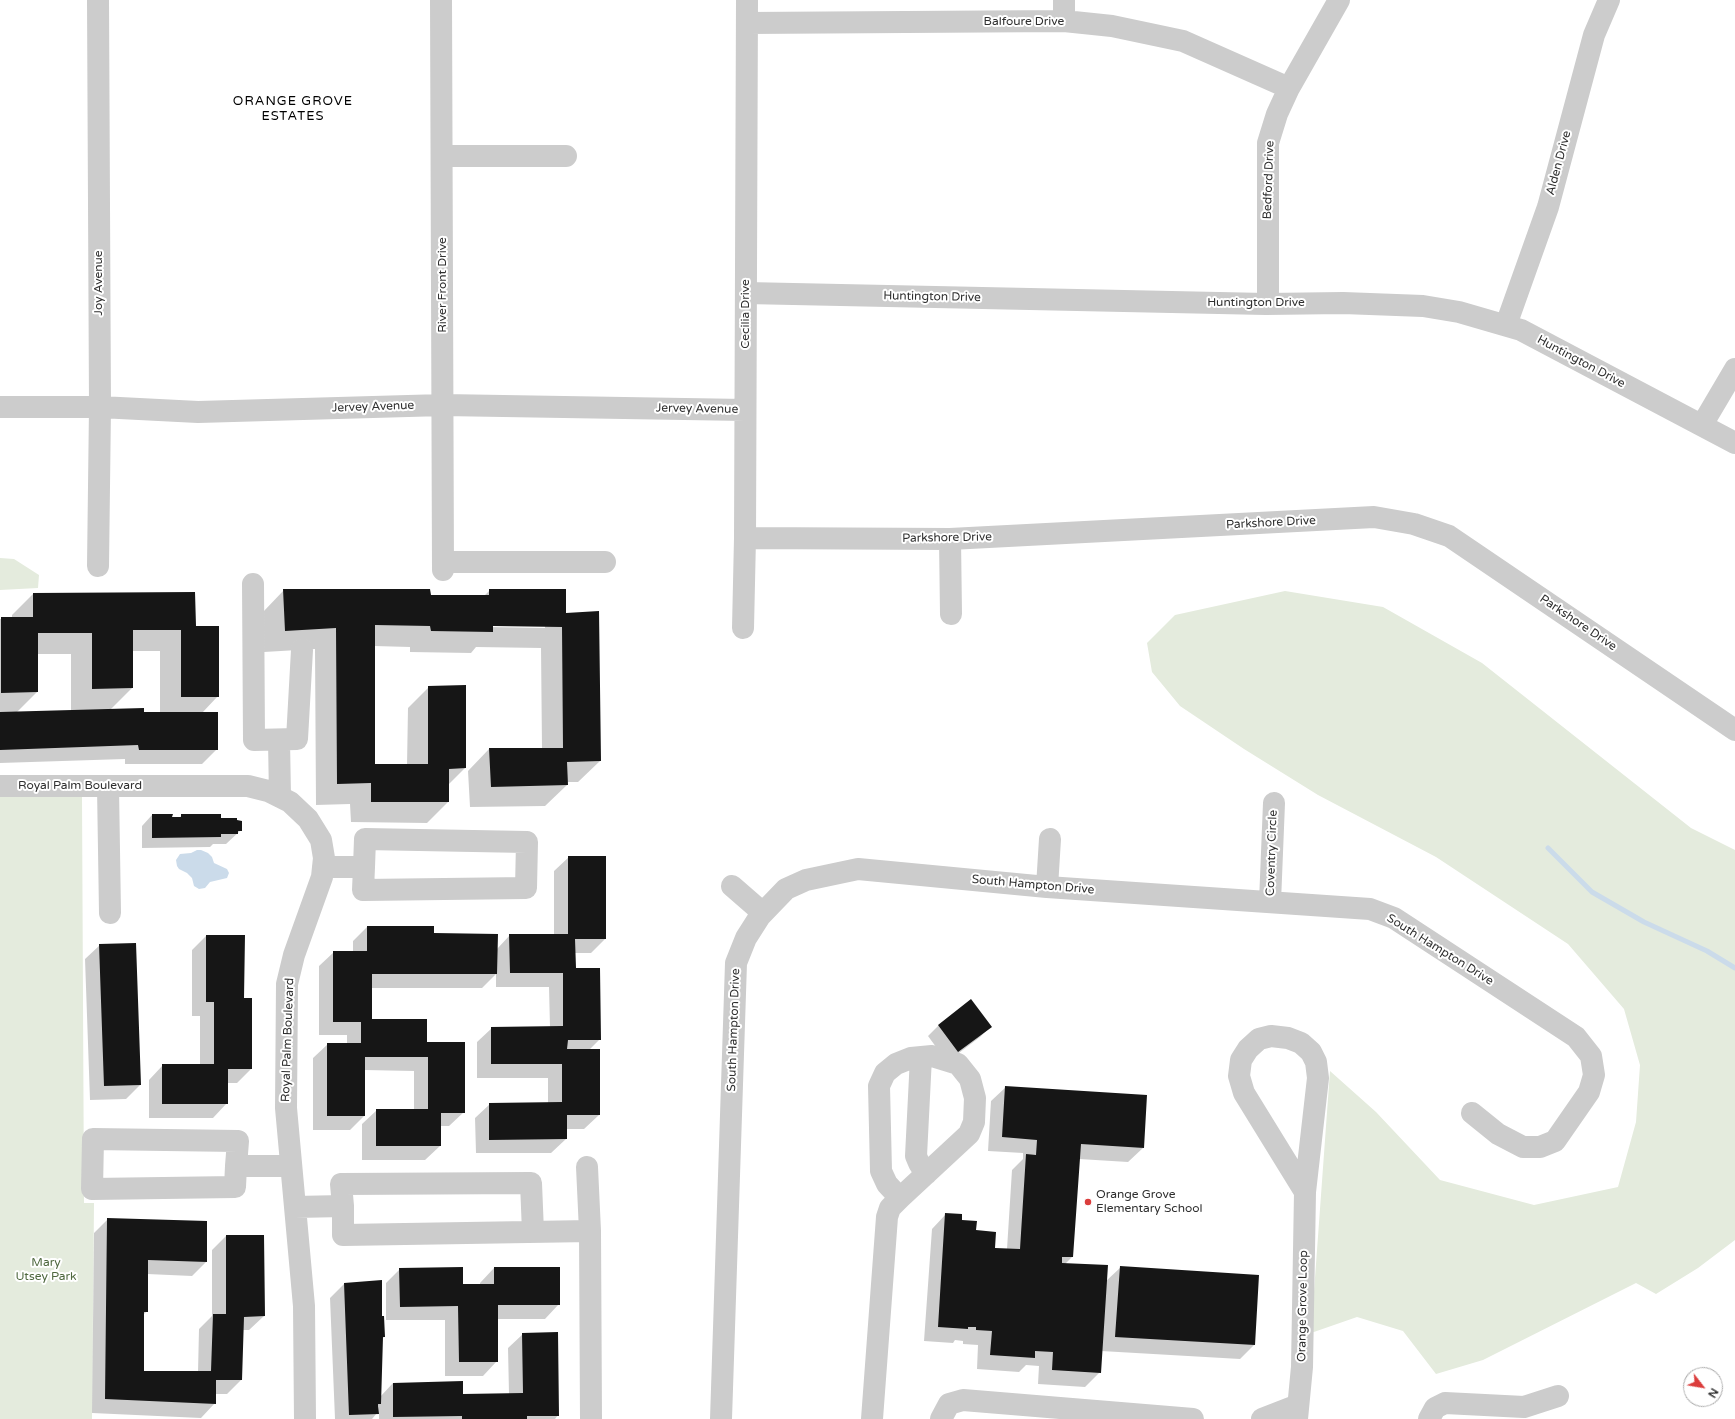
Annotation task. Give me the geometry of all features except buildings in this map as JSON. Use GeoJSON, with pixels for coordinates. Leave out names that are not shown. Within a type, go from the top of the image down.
{"type":"FeatureCollection","features":[{"type":"Feature","properties":{"kind":"street","name":"Joy Avenue"},"geometry":{"type":"LineString","coordinates":[[98,0],[100,407],[98,566]]}},
{"type":"Feature","properties":{"kind":"street","name":"River Front Drive"},"geometry":{"type":"LineString","coordinates":[[441,0],[444,405],[443,566],[605,562]]}},
{"type":"Feature","properties":{"kind":"street","name":"Cecilia Drive"},"geometry":{"type":"LineString","coordinates":[[743,628],[745,538],[747,0]]}},
{"type":"Feature","properties":{"kind":"street","name":"Bedford Drive"},"geometry":{"type":"LineString","coordinates":[[1268,304],[1268,143],[1277,114],[1289,88],[1339,0]]}},
{"type":"Feature","properties":{"kind":"street","name":"Alden Drive"},"geometry":{"type":"LineString","coordinates":[[1506,325],[1548,207],[1594,34],[1609,0]]}},
{"type":"Feature","properties":{"kind":"street","name":"Balfoure Drive"},"geometry":{"type":"LineString","coordinates":[[747,23],[1064,11],[1112,26],[1183,41],[1289,88]]}},
{"type":"Feature","properties":{"kind":"street"},"geometry":{"type":"LineString","coordinates":[[442,156],[566,156]]}},
{"type":"Feature","properties":{"kind":"street","name":"Huntington Drive"},"geometry":{"type":"LineString","coordinates":[[746,293],[1268,304],[1343,303],[1423,306],[1459,312],[1521,330],[1702,425],[1735,444]]}},
{"type":"Feature","properties":{"kind":"street"},"geometry":{"type":"LineString","coordinates":[[1702,425],[1735,369]]}},
{"type":"Feature","properties":{"kind":"street","name":"Jervey Avenue"},"geometry":{"type":"LineString","coordinates":[[0,407],[100,407],[198,412],[444,405],[745,410]]}},
{"type":"Feature","properties":{"kind":"street","name":"Parkshore Drive"},"geometry":{"type":"LineString","coordinates":[[745,538],[950,539],[1374,517],[1414,524],[1449,536],[1735,730]]}},
{"type":"Feature","properties":{"kind":"street"},"geometry":{"type":"LineString","coordinates":[[950,539],[951,614]]}},
{"type":"Feature","properties":{"kind":"street"},"geometry":{"type":"LineString","coordinates":[[253,584],[254,740],[297,739],[302,650]]}},
{"type":"Feature","properties":{"kind":"street"},"geometry":{"type":"LineString","coordinates":[[279,740],[280,796]]}},
{"type":"Feature","properties":{"kind":"street","name":"Royal Palm Boulevard"},"geometry":{"type":"LineString","coordinates":[[0,786],[248,786],[268,791],[290,802],[308,819],[321,840],[324,858],[322,877],[294,955],[287,984],[286,1108],[304,1306],[305,1419]]}},
{"type":"Feature","properties":{"kind":"street"},"geometry":{"type":"LineString","coordinates":[[108,787],[110,914]]}},
{"type":"Feature","properties":{"kind":"street","name":"Coventry Circle"},"geometry":{"type":"LineString","coordinates":[[1270,902],[1274,803]]}},
{"type":"Feature","properties":{"kind":"street"},"geometry":{"type":"LineString","coordinates":[[365,839],[527,842],[526,888],[363,890],[364,867],[365,839]]}},
{"type":"Feature","properties":{"kind":"street"},"geometry":{"type":"LineString","coordinates":[[1047,887],[1050,839]]}},
{"type":"Feature","properties":{"kind":"street"},"geometry":{"type":"LineString","coordinates":[[323,867],[364,867]]}},
{"type":"Feature","properties":{"kind":"street","name":"South Hampton Drive"},"geometry":{"type":"LineString","coordinates":[[721,1419],[736,963],[746,938],[763,913],[786,889],[806,880],[858,869],[1047,887],[1370,909],[1394,918],[1576,1037],[1591,1056],[1594,1075],[1589,1092],[1555,1141],[1540,1147],[1523,1147],[1498,1134],[1472,1113]]}},
{"type":"Feature","properties":{"kind":"street"},"geometry":{"type":"LineString","coordinates":[[732,886],[763,913]]}},
{"type":"Feature","properties":{"kind":"street","name":"Orange Grove Loop"},"geometry":{"type":"LineString","coordinates":[[1297,1412],[1302,1367],[1305,1192],[1318,1078],[1316,1062],[1311,1052],[1301,1043],[1288,1038],[1271,1036],[1259,1040],[1248,1049],[1241,1060],[1238,1076],[1244,1092],[1305,1192]]}},
{"type":"Feature","properties":{"kind":"street"},"geometry":{"type":"LineString","coordinates":[[872,1419],[887,1217],[890,1208],[969,1134],[974,1122],[976,1098],[970,1079],[958,1064],[932,1056],[911,1058],[896,1064],[885,1073],[879,1086],[881,1171],[887,1184],[900,1198]]}},
{"type":"Feature","properties":{"kind":"street"},"geometry":{"type":"LineString","coordinates":[[921,1057],[916,1156],[926,1174]]}},
{"type":"Feature","properties":{"kind":"street"},"geometry":{"type":"LineString","coordinates":[[92,1139],[238,1141],[236,1166],[235,1187],[92,1189],[92,1139]]}},
{"type":"Feature","properties":{"kind":"street"},"geometry":{"type":"LineString","coordinates":[[236,1166],[291,1166]]}},
{"type":"Feature","properties":{"kind":"street"},"geometry":{"type":"LineString","coordinates":[[587,1166],[590,1231],[591,1419]]}},
{"type":"Feature","properties":{"kind":"street"},"geometry":{"type":"LineString","coordinates":[[532,1232],[531,1183],[341,1184],[343,1235],[532,1232],[590,1231]]}},
{"type":"Feature","properties":{"kind":"street"},"geometry":{"type":"LineString","coordinates":[[295,1207],[343,1206]]}},
{"type":"Feature","properties":{"kind":"street"},"geometry":{"type":"LineString","coordinates":[[1429,1419],[1435,1408],[1445,1403],[1524,1407],[1558,1396]]}},
{"type":"Feature","properties":{"kind":"street"},"geometry":{"type":"LineString","coordinates":[[941,1419],[949,1404],[963,1400],[1192,1419]]}},
{"type":"Feature","properties":{"kind":"street"},"geometry":{"type":"LineString","coordinates":[[1262,1419],[1297,1412]]}},
{"type":"Feature","properties":{"kind":"green space"},"geometry":{"type":"Polygon","coordinates":[[[0,558],[14,559],[39,575],[38,588],[0,590],[0,558]]]}},
{"type":"Feature","properties":{"kind":"green space"},"geometry":{"type":"Polygon","coordinates":[[[1285,591],[1383,607],[1482,663],[1691,828],[1735,850],[1735,1240],[1698,1268],[1656,1294],[1636,1283],[1483,1360],[1436,1374],[1403,1331],[1357,1317],[1311,1333],[1330,1071],[1376,1112],[1440,1180],[1534,1205],[1618,1187],[1636,1122],[1640,1065],[1624,1009],[1568,944],[1436,857],[1318,795],[1244,749],[1180,706],[1152,672],[1147,643],[1175,615],[1285,591]]]}},
{"type":"Feature","properties":{"kind":"green space","name":"Mary Utsey Park"},"geometry":{"type":"Polygon","coordinates":[[[0,797],[82,797],[84,1203],[94,1203],[92,1419],[0,1419],[0,797]]]}},
{"type":"Feature","properties":{"kind":"water"},"geometry":{"type":"Polygon","coordinates":[[[197,850],[208,853],[212,857],[214,863],[227,869],[229,873],[227,878],[210,882],[205,888],[199,889],[194,886],[192,878],[187,873],[179,869],[176,860],[180,854],[191,853],[197,850]]]}},
{"type":"Feature","properties":{"kind":"waterway"},"geometry":{"type":"LineString","coordinates":[[1548,848],[1592,892],[1644,922],[1707,951],[1735,968]]}},
{"type":"Feature","properties":{"kind":"place","name":"Orange Grove Elementary School"},"geometry":{"type":"Point","coordinates":[1088,1202]}},
{"type":"Feature","properties":{"kind":"district","name":"ORANGE GROVE ESTATES"},"geometry":{"type":"Point","coordinates":[293,110]}}]}
